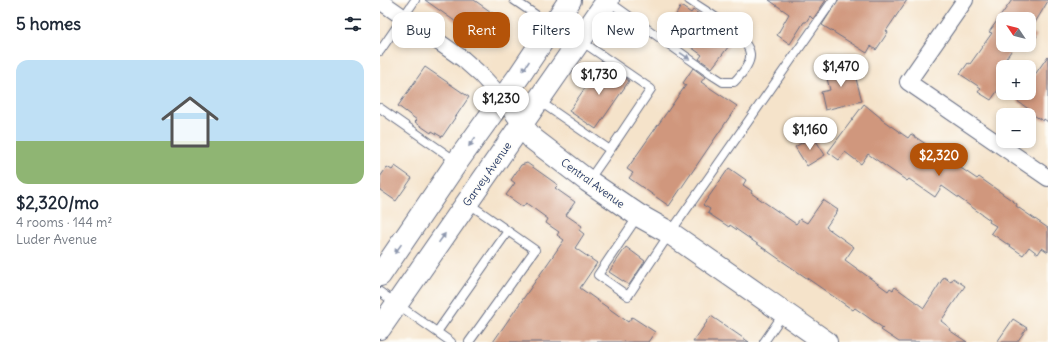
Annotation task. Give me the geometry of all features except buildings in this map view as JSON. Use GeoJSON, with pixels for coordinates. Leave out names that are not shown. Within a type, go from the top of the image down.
{"type":"FeatureCollection","features":[{"type":"Feature","properties":{"kind":"main road"},"geometry":{"type":"LineString","coordinates":[[562,12],[570,0]]}},
{"type":"Feature","properties":{"kind":"main road","name":"Garvey Avenue"},"geometry":{"type":"LineString","coordinates":[[584,35],[607,0]]}},
{"type":"Feature","properties":{"kind":"main road"},"geometry":{"type":"LineString","coordinates":[[380,274],[537,48]]}},
{"type":"Feature","properties":{"kind":"main road","name":"Garvey Avenue"},"geometry":{"type":"LineString","coordinates":[[380,328],[388,298],[467,202],[575,48]]}},
{"type":"Feature","properties":{"kind":"main road","name":"Central Avenue"},"geometry":{"type":"LineString","coordinates":[[521,125],[533,139],[588,181],[638,215],[670,233],[826,342]]}},
{"type":"Feature","properties":{"kind":"street"},"geometry":{"type":"LineString","coordinates":[[965,0],[908,82],[1048,178]]}},
{"type":"Feature","properties":{"kind":"street","name":"Central Avenue"},"geometry":{"type":"LineString","coordinates":[[380,1],[396,12]]}},
{"type":"Feature","properties":{"kind":"street","name":"Central Avenue"},"geometry":{"type":"LineString","coordinates":[[445,46],[482,75],[503,99],[521,125]]}},
{"type":"Feature","properties":{"kind":"lane"},"geometry":{"type":"LineString","coordinates":[[407,12],[415,0]]}},
{"type":"Feature","properties":{"kind":"lane"},"geometry":{"type":"LineString","coordinates":[[514,0],[532,12]]}},
{"type":"Feature","properties":{"kind":"lane"},"geometry":{"type":"LineString","coordinates":[[607,0],[712,75],[724,82],[734,82],[747,65],[750,54],[746,44],[736,32],[689,0]]}},
{"type":"Feature","properties":{"kind":"lane"},"geometry":{"type":"LineString","coordinates":[[638,215],[598,275],[628,296],[670,233],[833,0]]}},
{"type":"Feature","properties":{"kind":"lane"},"geometry":{"type":"LineString","coordinates":[[380,51],[392,33]]}},
{"type":"Feature","properties":{"kind":"lane"},"geometry":{"type":"LineString","coordinates":[[584,44],[651,89],[588,181]]}},
{"type":"Feature","properties":{"kind":"lane"},"geometry":{"type":"LineString","coordinates":[[538,101],[610,150]]}},
{"type":"Feature","properties":{"kind":"lane"},"geometry":{"type":"LineString","coordinates":[[380,108],[457,162]]}},
{"type":"Feature","properties":{"kind":"lane"},"geometry":{"type":"LineString","coordinates":[[467,202],[535,250],[469,342]]}},
{"type":"Feature","properties":{"kind":"lane"},"geometry":{"type":"LineString","coordinates":[[437,332],[508,232]]}},
{"type":"Feature","properties":{"kind":"lane"},"geometry":{"type":"LineString","coordinates":[[388,298],[451,342]]}},
{"type":"Feature","properties":{"kind":"lane"},"geometry":{"type":"LineString","coordinates":[[764,342],[784,312]]}}]}
